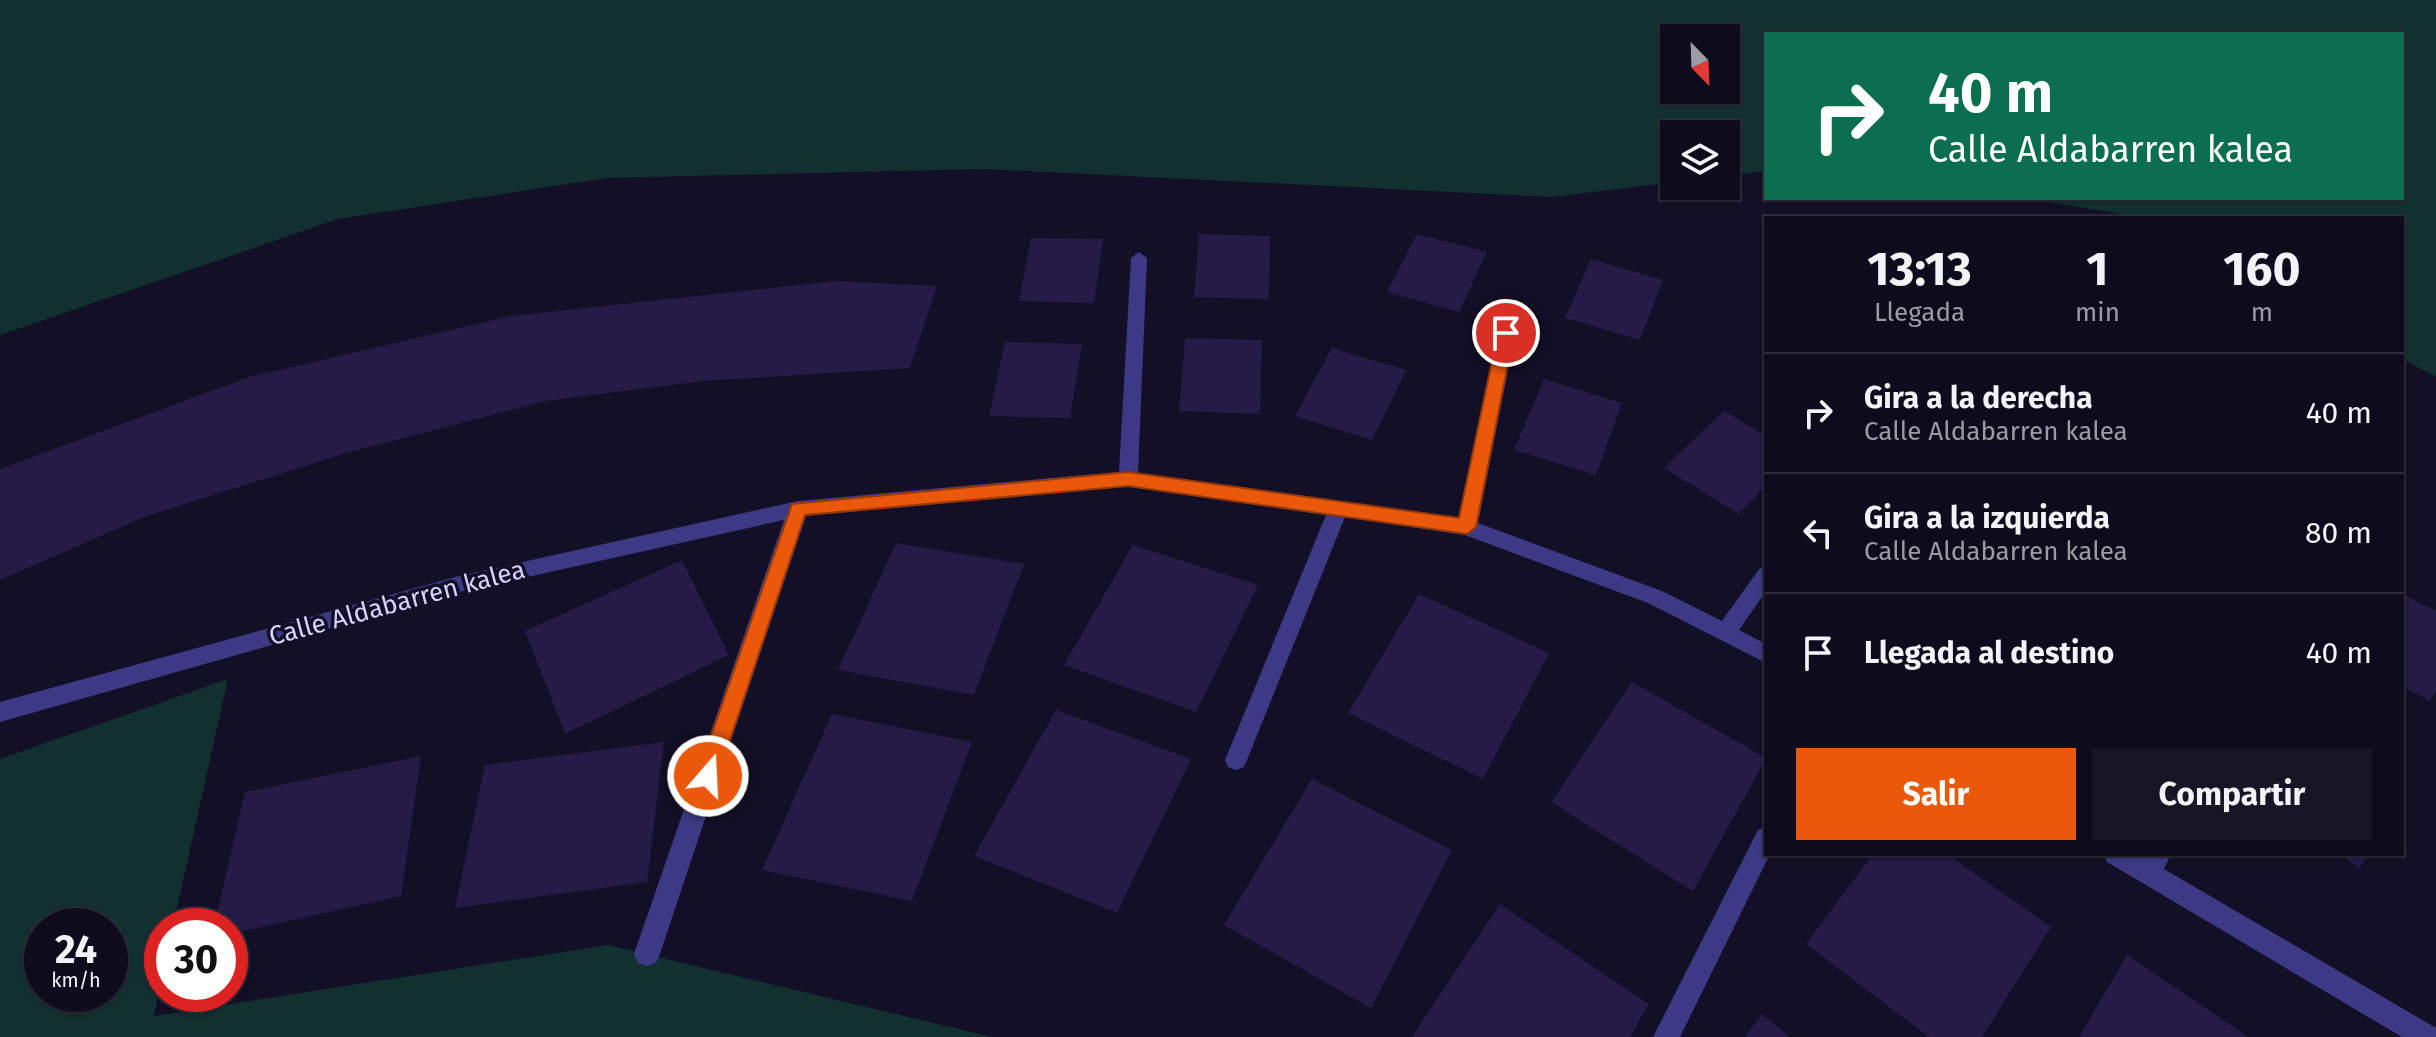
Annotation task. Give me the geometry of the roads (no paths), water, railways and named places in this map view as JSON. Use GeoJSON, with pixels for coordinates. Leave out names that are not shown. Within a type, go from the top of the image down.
{"type":"FeatureCollection","features":[{"type":"Feature","properties":{"kind":"street"},"geometry":{"type":"LineString","coordinates":[[1128,479],[1139,258]]}},
{"type":"Feature","properties":{"kind":"street"},"geometry":{"type":"LineString","coordinates":[[1467,527],[1506,333]]}},
{"type":"Feature","properties":{"kind":"street","name":"Calle Aldabarren kalea"},"geometry":{"type":"LineString","coordinates":[[0,712],[459,584],[798,509],[1128,479],[1467,527],[1655,597],[1764,653]]}},
{"type":"Feature","properties":{"kind":"street"},"geometry":{"type":"LineString","coordinates":[[1236,760],[1339,508]]}},
{"type":"Feature","properties":{"kind":"street"},"geometry":{"type":"LineString","coordinates":[[647,954],[798,509]]}},
{"type":"Feature","properties":{"kind":"street"},"geometry":{"type":"LineString","coordinates":[[1725,633],[1764,578]]}},
{"type":"Feature","properties":{"kind":"street"},"geometry":{"type":"LineString","coordinates":[[1666,1037],[1764,842]]}},
{"type":"Feature","properties":{"kind":"street"},"geometry":{"type":"LineString","coordinates":[[2124,856],[2154,864],[2416,1034]]}}]}
